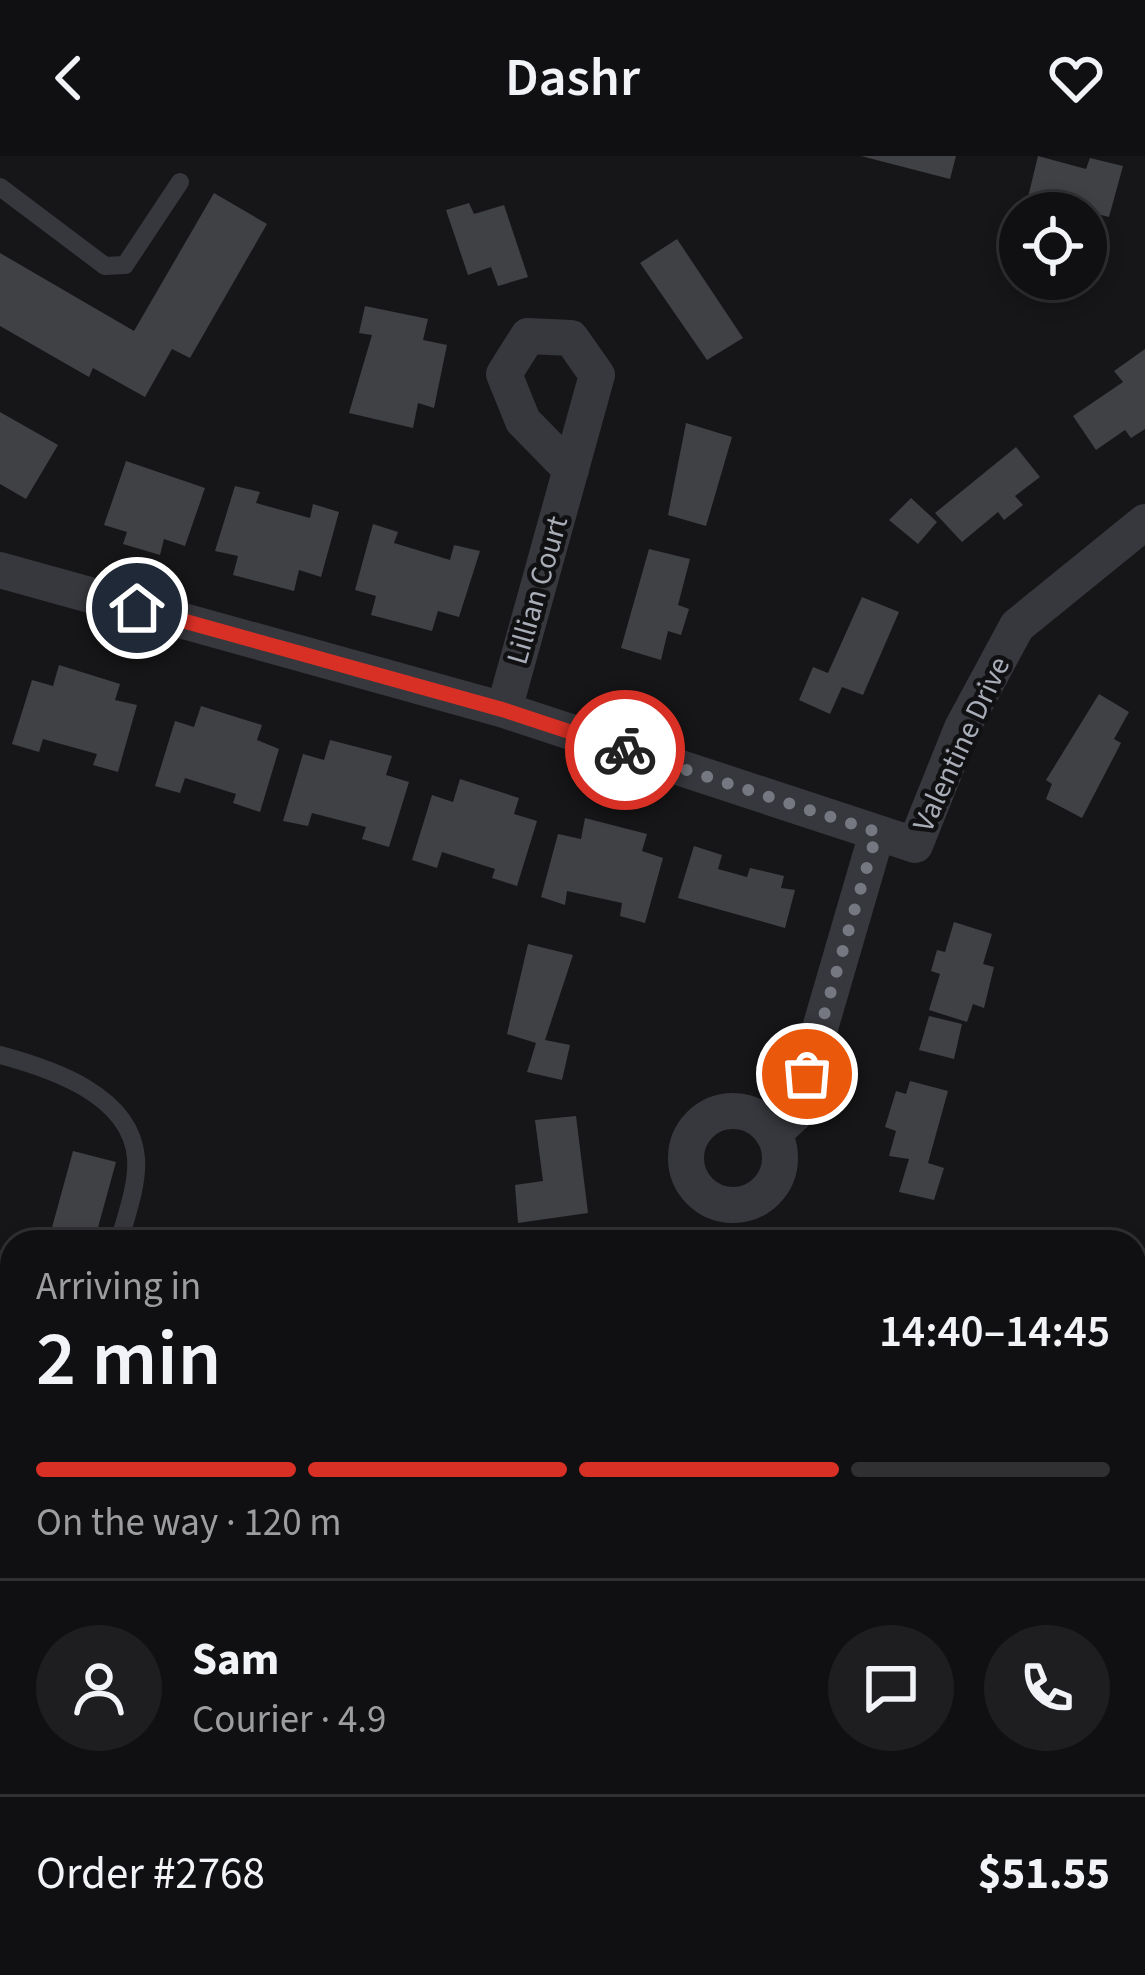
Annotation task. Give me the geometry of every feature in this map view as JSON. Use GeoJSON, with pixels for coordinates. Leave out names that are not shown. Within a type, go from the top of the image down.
{"type":"FeatureCollection","features":[{"type":"Feature","properties":{"kind":"street","name":"Lillian Court"},"geometry":{"type":"LineString","coordinates":[[504,710],[571,470]]}},
{"type":"Feature","properties":{"kind":"street","name":"Valentine Drive"},"geometry":{"type":"LineString","coordinates":[[877,832],[915,845],[962,728],[1017,626],[1145,522]]}},
{"type":"Feature","properties":{"kind":"street"},"geometry":{"type":"LineString","coordinates":[[0,570],[504,710],[877,832],[795,1114],[773,1133]]}},
{"type":"Feature","properties":{"kind":"lane"},"geometry":{"type":"LineString","coordinates":[[0,188],[105,266],[125,266],[180,182]]}},
{"type":"Feature","properties":{"kind":"lane"},"geometry":{"type":"LineString","coordinates":[[0,1055],[79,1084],[124,1125],[136,1162],[122,1230]]}},
{"type":"Feature","properties":{"kind":"building"},"geometry":{"type":"Polygon","coordinates":[[[861,156],[956,156],[950,179],[861,156]]]}},
{"type":"Feature","properties":{"kind":"building"},"geometry":{"type":"Polygon","coordinates":[[[1038,156],[1086,169],[1090,158],[1123,166],[1109,217],[1107,192],[1029,192],[1038,156]]]}},
{"type":"Feature","properties":{"kind":"building"},"geometry":{"type":"Polygon","coordinates":[[[214,193],[267,224],[190,358],[172,349],[145,397],[93,368],[89,377],[0,326],[0,253],[134,331],[214,193]]]}},
{"type":"Feature","properties":{"kind":"building"},"geometry":{"type":"Polygon","coordinates":[[[469,203],[474,214],[504,205],[528,277],[498,286],[491,267],[468,275],[446,210],[469,203]]]}},
{"type":"Feature","properties":{"kind":"building"},"geometry":{"type":"Polygon","coordinates":[[[677,239],[743,338],[707,360],[640,263],[677,239]]]}},
{"type":"Feature","properties":{"kind":"building"},"geometry":{"type":"Polygon","coordinates":[[[365,306],[428,319],[423,340],[447,345],[434,408],[418,403],[413,428],[349,413],[372,335],[359,333],[365,306]]]}},
{"type":"Feature","properties":{"kind":"building"},"geometry":{"type":"Polygon","coordinates":[[[1145,349],[1145,429],[1131,438],[1125,430],[1096,450],[1073,416],[1123,382],[1114,371],[1145,349]]]}},
{"type":"Feature","properties":{"kind":"building"},"geometry":{"type":"Polygon","coordinates":[[[0,412],[58,445],[26,499],[0,484],[0,412]]]}},
{"type":"Feature","properties":{"kind":"building"},"geometry":{"type":"Polygon","coordinates":[[[686,423],[732,437],[706,526],[668,515],[686,423]]]}},
{"type":"Feature","properties":{"kind":"building"},"geometry":{"type":"Polygon","coordinates":[[[1016,447],[1040,477],[1015,496],[1023,505],[1004,520],[998,512],[962,542],[935,513],[1016,447]]]}},
{"type":"Feature","properties":{"kind":"building"},"geometry":{"type":"Polygon","coordinates":[[[126,461],[205,488],[185,546],[164,539],[160,555],[123,544],[127,532],[104,525],[126,461]]]}},
{"type":"Feature","properties":{"kind":"building"},"geometry":{"type":"Polygon","coordinates":[[[235,486],[260,492],[256,503],[310,518],[313,504],[339,512],[321,577],[299,570],[294,591],[233,575],[238,556],[215,551],[235,486]]]}},
{"type":"Feature","properties":{"kind":"building"},"geometry":{"type":"Polygon","coordinates":[[[911,498],[937,522],[918,544],[889,520],[911,498]]]}},
{"type":"Feature","properties":{"kind":"building"},"geometry":{"type":"Polygon","coordinates":[[[373,524],[398,532],[394,543],[450,560],[454,545],[480,551],[459,617],[438,611],[432,631],[371,615],[376,596],[355,590],[373,524]]]}},
{"type":"Feature","properties":{"kind":"building"},"geometry":{"type":"Polygon","coordinates":[[[649,549],[690,559],[678,605],[689,609],[681,635],[668,631],[661,660],[621,648],[649,549]]]}},
{"type":"Feature","properties":{"kind":"building"},"geometry":{"type":"Polygon","coordinates":[[[862,597],[899,612],[863,695],[842,687],[830,714],[799,700],[813,667],[828,673],[862,597]]]}},
{"type":"Feature","properties":{"kind":"building"},"geometry":{"type":"Polygon","coordinates":[[[59,665],[120,684],[115,700],[137,705],[118,772],[93,765],[97,754],[43,739],[39,752],[12,744],[32,680],[53,686],[59,665]]]}},
{"type":"Feature","properties":{"kind":"building"},"geometry":{"type":"Polygon","coordinates":[[[1099,694],[1129,712],[1114,739],[1121,743],[1082,818],[1046,799],[1052,784],[1046,780],[1099,694]]]}},
{"type":"Feature","properties":{"kind":"building"},"geometry":{"type":"Polygon","coordinates":[[[201,706],[262,725],[257,740],[279,749],[260,812],[233,803],[236,794],[185,778],[180,793],[155,786],[175,721],[194,727],[201,706]]]}},
{"type":"Feature","properties":{"kind":"building"},"geometry":{"type":"Polygon","coordinates":[[[330,740],[392,756],[386,775],[409,782],[389,847],[362,839],[366,827],[312,813],[308,826],[283,821],[303,754],[324,760],[330,740]]]}},
{"type":"Feature","properties":{"kind":"building"},"geometry":{"type":"Polygon","coordinates":[[[460,779],[519,798],[514,814],[537,821],[517,886],[492,878],[495,869],[442,852],[437,868],[412,860],[432,795],[453,802],[460,779]]]}},
{"type":"Feature","properties":{"kind":"building"},"geometry":{"type":"Polygon","coordinates":[[[585,818],[647,834],[642,851],[663,858],[645,923],[620,916],[622,903],[567,891],[565,905],[541,897],[558,834],[581,839],[585,818]]]}},
{"type":"Feature","properties":{"kind":"building"},"geometry":{"type":"Polygon","coordinates":[[[694,846],[722,855],[718,869],[747,877],[750,868],[784,876],[781,888],[795,890],[785,928],[678,898],[694,846]]]}},
{"type":"Feature","properties":{"kind":"building"},"geometry":{"type":"Polygon","coordinates":[[[954,922],[992,934],[983,964],[994,967],[984,1008],[973,1004],[967,1022],[929,1010],[940,974],[931,971],[937,950],[945,952],[954,922]]]}},
{"type":"Feature","properties":{"kind":"building"},"geometry":{"type":"Polygon","coordinates":[[[528,944],[573,955],[545,1040],[570,1045],[562,1080],[527,1072],[536,1043],[507,1034],[528,944]]]}},
{"type":"Feature","properties":{"kind":"building"},"geometry":{"type":"Polygon","coordinates":[[[929,1016],[962,1024],[954,1059],[919,1050],[929,1016]]]}},
{"type":"Feature","properties":{"kind":"building"},"geometry":{"type":"Polygon","coordinates":[[[910,1081],[948,1091],[928,1163],[944,1168],[934,1200],[899,1192],[909,1159],[889,1156],[896,1131],[885,1127],[896,1091],[906,1094],[910,1081]]]}},
{"type":"Feature","properties":{"kind":"building"},"geometry":{"type":"Polygon","coordinates":[[[576,1116],[588,1213],[518,1223],[515,1185],[543,1181],[535,1120],[576,1116]]]}},
{"type":"Feature","properties":{"kind":"building"},"geometry":{"type":"Polygon","coordinates":[[[73,1151],[116,1162],[97,1230],[51,1230],[73,1151]]]}},
{"type":"Feature","properties":{"kind":"way so far"},"geometry":{"type":"LineString","coordinates":[[625,750],[877,832],[807,1074]]}},
{"type":"Feature","properties":{"kind":"route"},"geometry":{"type":"LineString","coordinates":[[137,608],[504,710],[625,750]]}}]}
